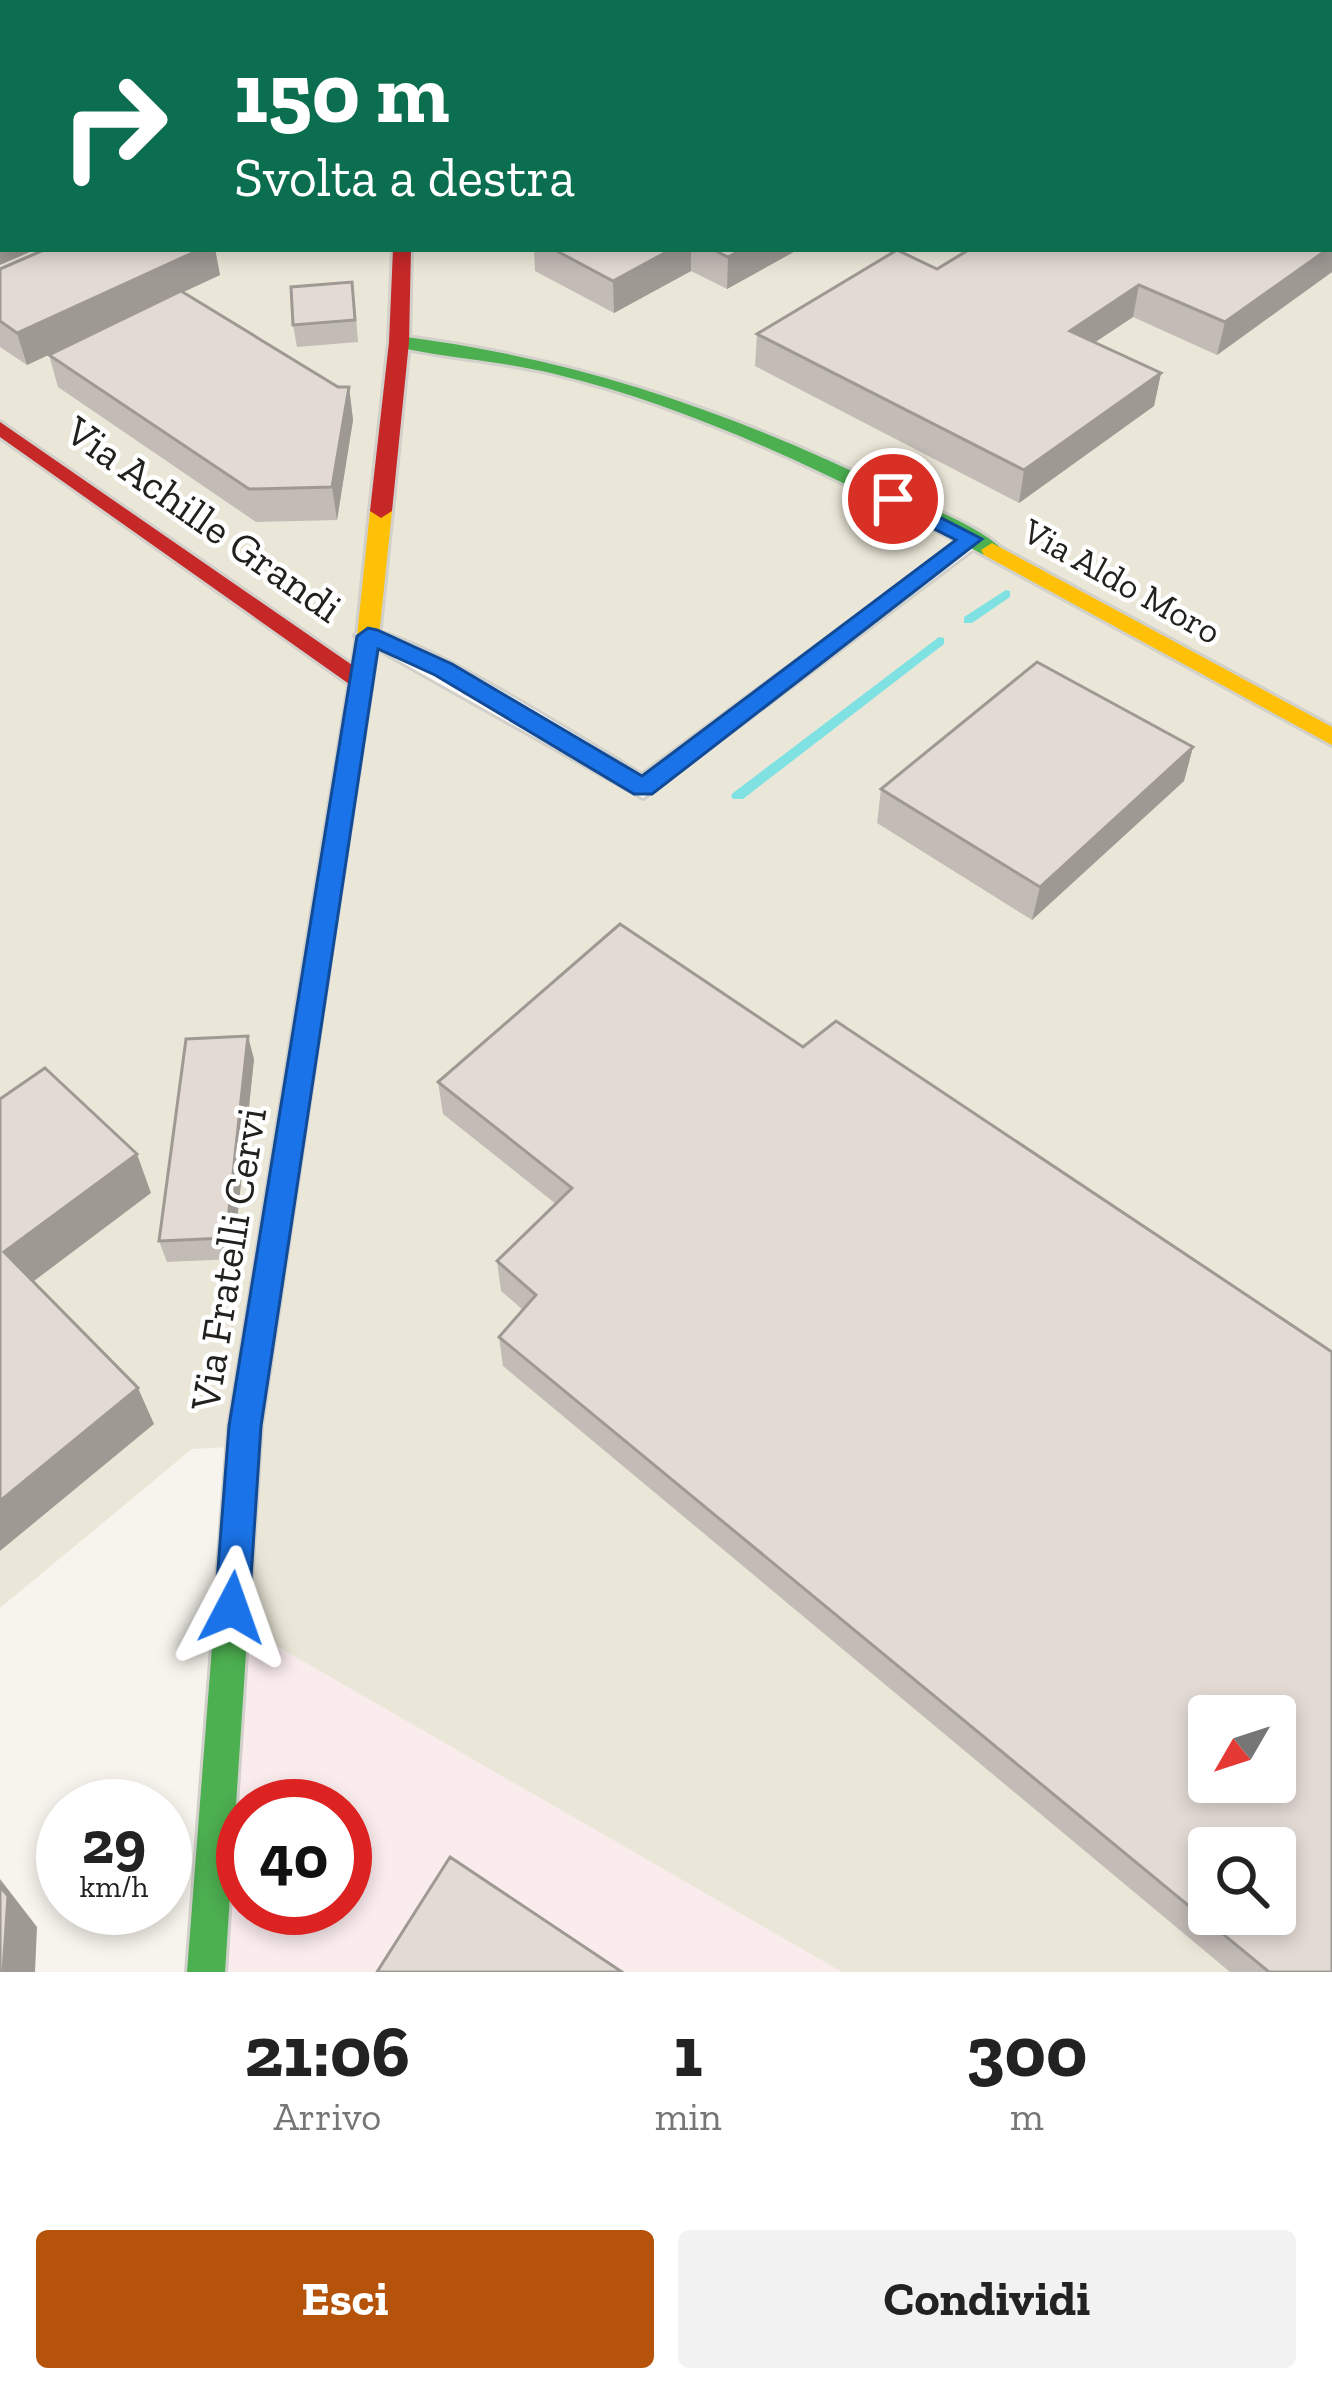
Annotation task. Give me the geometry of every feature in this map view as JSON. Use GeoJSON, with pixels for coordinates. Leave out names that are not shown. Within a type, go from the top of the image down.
{"type":"FeatureCollection","features":[{"type":"Feature","properties":{"kind":"street","name":"Via Fratelli Cervi"},"geometry":{"type":"LineString","coordinates":[[206,1972],[245,1426],[368,636],[399,342],[402,252]]}},
{"type":"Feature","properties":{"kind":"street","name":"Via Aldo Moro"},"geometry":{"type":"LineString","coordinates":[[399,342],[483,351],[602,376],[674,398],[775,440],[971,539],[1332,737]]}},
{"type":"Feature","properties":{"kind":"street","name":"Via Achille Grandi"},"geometry":{"type":"LineString","coordinates":[[0,428],[359,681]]}},
{"type":"Feature","properties":{"kind":"lane"},"geometry":{"type":"LineString","coordinates":[[368,636],[443,670],[643,788],[971,539]]}},
{"type":"Feature","properties":{"kind":"shaded area"},"geometry":{"type":"Polygon","coordinates":[[[0,252],[1332,252],[1332,1972],[842,1972],[247,1629],[256,1446],[192,1449],[0,1608],[0,252]]]}},
{"type":"Feature","properties":{"kind":"shaded area"},"geometry":{"type":"Polygon","coordinates":[[[247,1629],[842,1972],[221,1972],[224,1935],[372,1935],[372,1779],[236,1779],[247,1629]]]}},
{"type":"Feature","properties":{"kind":"building"},"geometry":{"type":"Polygon","coordinates":[[[39,252],[194,252],[17,333],[0,321],[0,269],[39,252]]]}},
{"type":"Feature","properties":{"kind":"building"},"geometry":{"type":"Polygon","coordinates":[[[559,252],[666,252],[613,281],[559,252]]]}},
{"type":"Feature","properties":{"kind":"building"},"geometry":{"type":"Polygon","coordinates":[[[894,252],[937,269],[965,252],[1324,252],[1225,322],[1139,285],[1070,331],[1161,373],[1024,470],[757,334],[894,252]]]}},
{"type":"Feature","properties":{"kind":"building"},"geometry":{"type":"Polygon","coordinates":[[[352,282],[355,320],[293,325],[291,287],[352,282]]]}},
{"type":"Feature","properties":{"kind":"building"},"geometry":{"type":"Polygon","coordinates":[[[181,291],[338,387],[349,387],[332,487],[249,489],[49,355],[181,291]]]}},
{"type":"Feature","properties":{"kind":"building"},"geometry":{"type":"Polygon","coordinates":[[[1037,662],[1193,747],[1040,887],[881,789],[1037,662]]]}},
{"type":"Feature","properties":{"kind":"building"},"geometry":{"type":"Polygon","coordinates":[[[620,924],[803,1047],[836,1021],[1332,1352],[1332,1972],[1269,1972],[1224,1935],[1296,1935],[1296,1827],[1188,1827],[1188,1905],[499,1337],[536,1295],[497,1261],[572,1188],[438,1082],[620,924]]]}},
{"type":"Feature","properties":{"kind":"building"},"geometry":{"type":"Polygon","coordinates":[[[248,1036],[226,1238],[159,1241],[186,1039],[248,1036]]]}},
{"type":"Feature","properties":{"kind":"building"},"geometry":{"type":"Polygon","coordinates":[[[45,1068],[137,1154],[4,1252],[138,1388],[0,1501],[0,1099],[45,1068]]]}},
{"type":"Feature","properties":{"kind":"building"},"geometry":{"type":"Polygon","coordinates":[[[450,1857],[622,1972],[377,1972],[450,1857]]]}},
{"type":"Feature","properties":{"kind":"building"},"geometry":{"type":"Polygon","coordinates":[[[0,1886],[8,1896],[3,1972],[0,1972],[0,1886]]]}},
{"type":"Feature","properties":{"kind":"waterway"},"geometry":{"type":"LineString","coordinates":[[968,620],[1006,594]]}},
{"type":"Feature","properties":{"kind":"waterway"},"geometry":{"type":"LineString","coordinates":[[738,796],[939,641]]}},
{"type":"Feature","properties":{"kind":"traffic: fast"},"geometry":{"type":"LineString","coordinates":[[399,342],[480,352],[633,389],[777,444],[992,550]]}},
{"type":"Feature","properties":{"kind":"traffic: fast"},"geometry":{"type":"LineString","coordinates":[[206,1972],[245,1426],[317,961]]}},
{"type":"Feature","properties":{"kind":"traffic: slow"},"geometry":{"type":"LineString","coordinates":[[317,961],[368,636],[381,511]]}},
{"type":"Feature","properties":{"kind":"traffic: slow"},"geometry":{"type":"LineString","coordinates":[[992,550],[1332,737]]}},
{"type":"Feature","properties":{"kind":"traffic: jam"},"geometry":{"type":"LineString","coordinates":[[381,511],[399,342],[402,252]]}},
{"type":"Feature","properties":{"kind":"traffic: jam"},"geometry":{"type":"LineString","coordinates":[[0,428],[360,681]]}},
{"type":"Feature","properties":{"kind":"route"},"geometry":{"type":"LineString","coordinates":[[232,1608],[245,1426],[368,636],[443,670],[643,788],[971,539],[893,499]]}}]}
